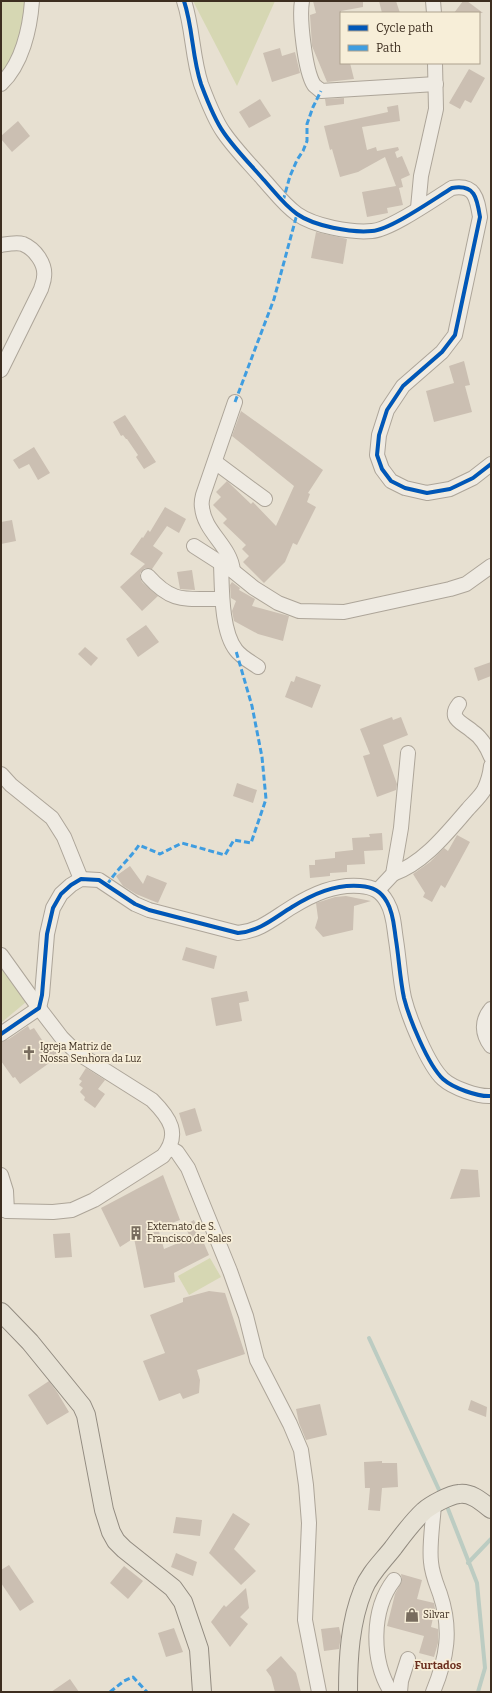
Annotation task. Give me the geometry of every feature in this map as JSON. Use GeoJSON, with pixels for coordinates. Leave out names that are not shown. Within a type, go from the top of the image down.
{"type":"FeatureCollection","features":[{"type":"Feature","properties":{"kind":"main road"},"geometry":{"type":"LineString","coordinates":[[1,1312],[30,1342],[82,1406],[86,1415],[104,1510],[111,1532],[116,1541],[124,1549],[173,1588],[183,1602],[199,1650],[202,1692]]}},
{"type":"Feature","properties":{"kind":"main road"},"geometry":{"type":"LineString","coordinates":[[348,1692],[350,1642],[363,1589],[371,1575],[408,1528],[424,1512],[436,1503],[458,1494],[465,1494],[477,1498],[491,1509]]}},
{"type":"Feature","properties":{"kind":"street"},"geometry":{"type":"LineString","coordinates":[[1,84],[7,79],[21,55],[31,16],[32,1]]}},
{"type":"Feature","properties":{"kind":"street"},"geometry":{"type":"LineString","coordinates":[[184,1],[199,75],[211,109],[224,133],[282,201],[297,214],[321,225],[354,231],[373,232],[392,224],[452,188],[462,186],[471,190],[478,201],[480,217],[455,335],[442,352],[403,386],[387,410],[379,435],[377,455],[382,469],[390,481],[405,488],[427,493],[450,489],[472,478],[491,464]]}},
{"type":"Feature","properties":{"kind":"street"},"geometry":{"type":"LineString","coordinates":[[302,1],[302,30],[310,75],[314,85],[321,91],[436,84]]}},
{"type":"Feature","properties":{"kind":"street"},"geometry":{"type":"LineString","coordinates":[[433,1],[434,12]]}},
{"type":"Feature","properties":{"kind":"street"},"geometry":{"type":"LineString","coordinates":[[418,208],[421,176],[436,109],[435,64]]}},
{"type":"Feature","properties":{"kind":"street"},"geometry":{"type":"LineString","coordinates":[[1,245],[8,243],[22,244],[34,251],[42,262],[45,275],[41,289],[1,370]]}},
{"type":"Feature","properties":{"kind":"street"},"geometry":{"type":"LineString","coordinates":[[235,402],[203,495],[202,507],[212,531],[228,552],[233,563],[227,567],[222,599],[231,643],[236,651],[258,667]]}},
{"type":"Feature","properties":{"kind":"street"},"geometry":{"type":"LineString","coordinates":[[215,462],[265,499]]}},
{"type":"Feature","properties":{"kind":"street"},"geometry":{"type":"LineString","coordinates":[[194,546],[278,603],[299,611],[344,612],[450,589],[466,584],[491,566]]}},
{"type":"Feature","properties":{"kind":"street"},"geometry":{"type":"LineString","coordinates":[[148,576],[159,588],[182,599],[222,599]]}},
{"type":"Feature","properties":{"kind":"street"},"geometry":{"type":"LineString","coordinates":[[459,704],[455,709],[456,718],[463,725],[473,731],[486,747],[491,757]]}},
{"type":"Feature","properties":{"kind":"street"},"geometry":{"type":"LineString","coordinates":[[393,874],[401,828],[408,753]]}},
{"type":"Feature","properties":{"kind":"street"},"geometry":{"type":"LineString","coordinates":[[378,890],[393,874],[404,870],[436,844],[451,828],[483,791],[489,777],[491,766]]}},
{"type":"Feature","properties":{"kind":"street"},"geometry":{"type":"LineString","coordinates":[[1,774],[11,786],[52,818],[64,837],[81,879]]}},
{"type":"Feature","properties":{"kind":"street"},"geometry":{"type":"LineString","coordinates":[[1,1034],[39,1008],[42,995],[47,934],[53,908],[61,894],[70,885],[81,879],[99,880],[135,904],[149,910],[238,933],[249,932],[262,928],[292,907],[317,893],[336,887],[360,886],[378,890],[388,902],[393,919],[405,999],[432,1065],[444,1080],[462,1090],[485,1097],[491,1096]]}},
{"type":"Feature","properties":{"kind":"street"},"geometry":{"type":"LineString","coordinates":[[1,955],[62,1038],[76,1052],[152,1100],[163,1111],[171,1124],[173,1137],[170,1148],[163,1156],[94,1200],[72,1210],[53,1212],[4,1210],[6,1191],[1,1175]]}},
{"type":"Feature","properties":{"kind":"street"},"geometry":{"type":"LineString","coordinates":[[491,1009],[487,1014],[483,1028],[486,1040],[491,1046]]}},
{"type":"Feature","properties":{"kind":"street"},"geometry":{"type":"LineString","coordinates":[[170,1148],[177,1152],[188,1168],[230,1271],[246,1316],[257,1360],[290,1424],[301,1450],[309,1523],[305,1620],[319,1692]]}},
{"type":"Feature","properties":{"kind":"street"},"geometry":{"type":"LineString","coordinates":[[434,1692],[446,1652],[448,1636],[440,1594],[434,1580],[431,1561],[436,1503]]}},
{"type":"Feature","properties":{"kind":"street"},"geometry":{"type":"LineString","coordinates":[[422,1574],[425,1556],[428,1548],[432,1544]]}},
{"type":"Feature","properties":{"kind":"street"},"geometry":{"type":"LineString","coordinates":[[391,1692],[385,1682],[379,1666],[377,1626],[385,1591],[394,1580]]}},
{"type":"Feature","properties":{"kind":"street"},"geometry":{"type":"LineString","coordinates":[[400,1692],[401,1681],[408,1659]]}},
{"type":"Feature","properties":{"kind":"green space"},"geometry":{"type":"Polygon","coordinates":[[[1,1],[32,1],[31,16],[1,84],[1,1]]]}},
{"type":"Feature","properties":{"kind":"green space"},"geometry":{"type":"Polygon","coordinates":[[[193,1],[275,1],[237,86],[193,1]]]}},
{"type":"Feature","properties":{"kind":"green space"},"geometry":{"type":"Polygon","coordinates":[[[1,962],[26,1002],[1,1023],[1,962]]]}},
{"type":"Feature","properties":{"kind":"green space"},"geometry":{"type":"Polygon","coordinates":[[[210,1258],[221,1277],[189,1295],[178,1276],[210,1258]]]}},
{"type":"Feature","properties":{"kind":"building"},"geometry":{"type":"Polygon","coordinates":[[[313,1],[363,1],[363,7],[340,12],[340,64],[350,64],[354,79],[327,82],[312,46],[310,15],[316,13],[313,1]]]}},
{"type":"Feature","properties":{"kind":"building"},"geometry":{"type":"Polygon","coordinates":[[[379,1],[396,1],[400,12],[382,12],[379,1]]]}},
{"type":"Feature","properties":{"kind":"building"},"geometry":{"type":"Polygon","coordinates":[[[463,1],[467,1],[483,13],[480,12],[455,12],[463,1]]]}},
{"type":"Feature","properties":{"kind":"building"},"geometry":{"type":"Polygon","coordinates":[[[280,48],[282,56],[295,52],[300,73],[272,82],[263,53],[280,48]]]}},
{"type":"Feature","properties":{"kind":"building"},"geometry":{"type":"Polygon","coordinates":[[[469,69],[485,78],[471,103],[465,100],[460,109],[449,103],[469,69]]]}},
{"type":"Feature","properties":{"kind":"building"},"geometry":{"type":"Polygon","coordinates":[[[344,98],[344,104],[326,106],[325,99],[344,98]]]}},
{"type":"Feature","properties":{"kind":"building"},"geometry":{"type":"Polygon","coordinates":[[[260,99],[271,116],[249,128],[239,112],[260,99]]]}},
{"type":"Feature","properties":{"kind":"building"},"geometry":{"type":"Polygon","coordinates":[[[398,105],[400,121],[362,127],[367,150],[376,147],[377,151],[398,147],[399,150],[395,152],[397,158],[402,156],[410,175],[401,179],[403,187],[399,188],[403,205],[387,208],[388,213],[367,217],[362,192],[396,186],[385,157],[358,172],[340,177],[332,149],[330,150],[324,126],[388,112],[387,107],[398,105]]]}},
{"type":"Feature","properties":{"kind":"building"},"geometry":{"type":"Polygon","coordinates":[[[18,121],[30,136],[12,152],[1,139],[1,136],[18,121]]]}},
{"type":"Feature","properties":{"kind":"building"},"geometry":{"type":"Polygon","coordinates":[[[316,232],[347,239],[343,264],[311,258],[316,232]]]}},
{"type":"Feature","properties":{"kind":"building"},"geometry":{"type":"Polygon","coordinates":[[[464,361],[470,385],[465,386],[472,412],[434,422],[426,391],[454,383],[449,366],[464,361]]]}},
{"type":"Feature","properties":{"kind":"building"},"geometry":{"type":"Polygon","coordinates":[[[241,411],[323,470],[308,493],[310,494],[307,502],[316,507],[297,545],[293,543],[285,562],[264,583],[243,562],[249,556],[242,549],[246,545],[223,523],[227,519],[213,505],[221,497],[216,492],[227,481],[251,504],[253,502],[276,526],[294,486],[232,436],[241,411]]]}},
{"type":"Feature","properties":{"kind":"building"},"geometry":{"type":"Polygon","coordinates":[[[125,415],[156,462],[144,469],[136,457],[138,455],[127,439],[123,435],[121,436],[113,422],[125,415]]]}},
{"type":"Feature","properties":{"kind":"building"},"geometry":{"type":"Polygon","coordinates":[[[34,447],[50,473],[38,480],[29,464],[19,469],[13,460],[34,447]]]}},
{"type":"Feature","properties":{"kind":"building"},"geometry":{"type":"Polygon","coordinates":[[[165,507],[186,519],[179,533],[167,526],[153,546],[163,553],[152,569],[145,568],[140,573],[142,582],[158,596],[142,611],[120,587],[145,564],[130,554],[148,530],[150,532],[165,507]]]}},
{"type":"Feature","properties":{"kind":"building"},"geometry":{"type":"Polygon","coordinates":[[[12,520],[16,541],[1,544],[1,522],[12,520]]]}},
{"type":"Feature","properties":{"kind":"building"},"geometry":{"type":"Polygon","coordinates":[[[192,570],[195,590],[180,589],[177,572],[192,570]]]}},
{"type":"Feature","properties":{"kind":"building"},"geometry":{"type":"Polygon","coordinates":[[[232,582],[240,588],[239,590],[255,599],[252,606],[289,616],[283,641],[258,634],[234,621],[232,611],[236,601],[231,598],[230,585],[232,582]]]}},
{"type":"Feature","properties":{"kind":"building"},"geometry":{"type":"Polygon","coordinates":[[[146,625],[159,642],[138,657],[126,639],[146,625]]]}},
{"type":"Feature","properties":{"kind":"building"},"geometry":{"type":"Polygon","coordinates":[[[85,647],[98,658],[91,666],[78,654],[85,647]]]}},
{"type":"Feature","properties":{"kind":"building"},"geometry":{"type":"Polygon","coordinates":[[[491,662],[491,676],[478,681],[474,668],[491,662]]]}},
{"type":"Feature","properties":{"kind":"building"},"geometry":{"type":"Polygon","coordinates":[[[296,676],[321,685],[312,708],[285,697],[291,681],[294,682],[296,676]]]}},
{"type":"Feature","properties":{"kind":"building"},"geometry":{"type":"Polygon","coordinates":[[[392,717],[393,720],[401,717],[408,735],[383,745],[397,784],[396,790],[377,797],[363,756],[370,754],[360,729],[392,717]]]}},
{"type":"Feature","properties":{"kind":"building"},"geometry":{"type":"Polygon","coordinates":[[[237,783],[257,790],[253,803],[233,796],[237,783]]]}},
{"type":"Feature","properties":{"kind":"building"},"geometry":{"type":"Polygon","coordinates":[[[382,833],[383,850],[364,851],[365,864],[347,865],[347,872],[330,873],[330,876],[310,878],[309,865],[315,865],[315,860],[335,858],[335,852],[353,850],[352,838],[370,837],[369,834],[382,833]]]}},
{"type":"Feature","properties":{"kind":"building"},"geometry":{"type":"Polygon","coordinates":[[[457,835],[470,842],[445,888],[441,885],[432,902],[423,897],[425,893],[413,874],[430,862],[444,848],[448,851],[457,835]]]}},
{"type":"Feature","properties":{"kind":"building"},"geometry":{"type":"Polygon","coordinates":[[[130,866],[143,884],[147,875],[167,883],[158,903],[136,894],[123,886],[116,876],[130,866]]]}},
{"type":"Feature","properties":{"kind":"building"},"geometry":{"type":"Polygon","coordinates":[[[346,896],[371,901],[354,906],[353,930],[323,937],[315,928],[318,918],[316,903],[335,897],[346,896]]]}},
{"type":"Feature","properties":{"kind":"building"},"geometry":{"type":"Polygon","coordinates":[[[186,947],[217,956],[214,969],[182,960],[186,947]]]}},
{"type":"Feature","properties":{"kind":"building"},"geometry":{"type":"Polygon","coordinates":[[[247,991],[249,1001],[239,1003],[242,1021],[216,1026],[211,998],[247,991]]]}},
{"type":"Feature","properties":{"kind":"building","name":"Igreja Matriz de Nossa Senhora da Luz"},"geometry":{"type":"Polygon","coordinates":[[[28,1026],[30,1030],[34,1028],[48,1049],[52,1046],[59,1056],[20,1084],[15,1077],[13,1078],[1,1061],[1,1042],[9,1039],[28,1026]]]}},
{"type":"Feature","properties":{"kind":"building"},"geometry":{"type":"Polygon","coordinates":[[[86,1068],[105,1080],[98,1089],[105,1094],[95,1108],[84,1100],[85,1097],[80,1092],[83,1088],[79,1085],[82,1081],[79,1079],[86,1068]]]}},
{"type":"Feature","properties":{"kind":"building"},"geometry":{"type":"Polygon","coordinates":[[[195,1108],[202,1131],[186,1136],[179,1113],[195,1108]]]}},
{"type":"Feature","properties":{"kind":"building"},"geometry":{"type":"Polygon","coordinates":[[[461,1169],[478,1170],[480,1197],[450,1199],[461,1169]]]}},
{"type":"Feature","properties":{"kind":"building","name":"Externato de S. Francisco de Sales"},"geometry":{"type":"Polygon","coordinates":[[[163,1175],[180,1220],[158,1228],[164,1249],[190,1238],[185,1225],[194,1220],[209,1255],[174,1273],[175,1282],[144,1288],[134,1238],[120,1247],[101,1208],[163,1175]]]}},
{"type":"Feature","properties":{"kind":"building"},"geometry":{"type":"Polygon","coordinates":[[[70,1233],[72,1257],[55,1258],[53,1234],[70,1233]]]}},
{"type":"Feature","properties":{"kind":"building"},"geometry":{"type":"Polygon","coordinates":[[[209,1291],[225,1293],[245,1354],[197,1370],[200,1380],[199,1393],[183,1399],[180,1393],[159,1401],[143,1361],[165,1353],[150,1315],[183,1302],[183,1298],[209,1291]]]}},
{"type":"Feature","properties":{"kind":"building"},"geometry":{"type":"Polygon","coordinates":[[[49,1381],[69,1412],[47,1425],[28,1395],[49,1381]]]}},
{"type":"Feature","properties":{"kind":"building"},"geometry":{"type":"Polygon","coordinates":[[[471,1400],[487,1407],[486,1417],[468,1410],[471,1400]]]}},
{"type":"Feature","properties":{"kind":"building"},"geometry":{"type":"Polygon","coordinates":[[[320,1404],[327,1435],[306,1440],[299,1423],[296,1409],[320,1404]]]}},
{"type":"Feature","properties":{"kind":"building"},"geometry":{"type":"Polygon","coordinates":[[[382,1461],[382,1463],[397,1463],[398,1487],[382,1488],[380,1511],[368,1510],[370,1488],[365,1488],[364,1462],[382,1461]]]}},
{"type":"Feature","properties":{"kind":"building"},"geometry":{"type":"Polygon","coordinates":[[[233,1513],[250,1524],[234,1549],[256,1571],[241,1585],[209,1553],[233,1513]]]}},
{"type":"Feature","properties":{"kind":"building"},"geometry":{"type":"Polygon","coordinates":[[[176,1517],[202,1520],[200,1536],[173,1533],[176,1517]]]}},
{"type":"Feature","properties":{"kind":"building"},"geometry":{"type":"Polygon","coordinates":[[[176,1553],[197,1562],[193,1576],[171,1567],[176,1553]]]}},
{"type":"Feature","properties":{"kind":"building"},"geometry":{"type":"Polygon","coordinates":[[[9,1565],[34,1602],[20,1611],[1,1583],[1,1570],[9,1565]]]}},
{"type":"Feature","properties":{"kind":"building"},"geometry":{"type":"Polygon","coordinates":[[[124,1566],[143,1581],[128,1599],[110,1583],[124,1566]]]}},
{"type":"Feature","properties":{"kind":"building","name":"Silvar"},"geometry":{"type":"Polygon","coordinates":[[[401,1574],[422,1580],[417,1599],[434,1603],[435,1609],[431,1627],[438,1629],[438,1643],[434,1657],[419,1653],[424,1636],[387,1626],[395,1594],[402,1581],[401,1574]]]}},
{"type":"Feature","properties":{"kind":"building"},"geometry":{"type":"Polygon","coordinates":[[[246,1588],[249,1608],[240,1617],[248,1624],[230,1647],[211,1622],[224,1605],[226,1607],[246,1588]]]}},
{"type":"Feature","properties":{"kind":"building"},"geometry":{"type":"Polygon","coordinates":[[[339,1627],[341,1636],[339,1649],[324,1651],[321,1629],[339,1627]]]}},
{"type":"Feature","properties":{"kind":"building"},"geometry":{"type":"Polygon","coordinates":[[[174,1628],[183,1652],[166,1657],[158,1633],[174,1628]]]}},
{"type":"Feature","properties":{"kind":"building"},"geometry":{"type":"Polygon","coordinates":[[[281,1656],[296,1673],[301,1692],[275,1692],[271,1677],[266,1670],[281,1656]]]}},
{"type":"Feature","properties":{"kind":"building"},"geometry":{"type":"Polygon","coordinates":[[[70,1679],[79,1692],[51,1692],[70,1679]]]}},
{"type":"Feature","properties":{"kind":"waterway"},"geometry":{"type":"LineString","coordinates":[[369,1338],[440,1492]]}},
{"type":"Feature","properties":{"kind":"waterway"},"geometry":{"type":"LineString","coordinates":[[448,1509],[477,1583],[485,1668],[478,1692]]}},
{"type":"Feature","properties":{"kind":"waterway"},"geometry":{"type":"LineString","coordinates":[[468,1563],[491,1539]]}},
{"type":"Feature","properties":{"kind":"marked path"},"geometry":{"type":"LineString","coordinates":[[283,201],[290,176],[307,141],[307,124],[321,91]]}},
{"type":"Feature","properties":{"kind":"marked path"},"geometry":{"type":"LineString","coordinates":[[235,402],[274,299],[297,214]]}},
{"type":"Feature","properties":{"kind":"marked path"},"geometry":{"type":"LineString","coordinates":[[107,885],[139,845],[160,854],[182,843],[225,855],[234,840],[251,843],[266,799],[262,757],[252,706],[236,651]]}},
{"type":"Feature","properties":{"kind":"marked path"},"geometry":{"type":"LineString","coordinates":[[110,1692],[124,1681],[133,1677],[147,1692]]}},
{"type":"Feature","properties":{"kind":"cycle path"},"geometry":{"type":"LineString","coordinates":[[184,1],[198,74],[217,122],[238,151],[283,202],[297,214],[313,222],[333,228],[354,231],[372,231],[400,220],[452,188],[466,188],[474,194],[478,204],[480,217],[455,335],[442,352],[403,386],[387,410],[379,435],[377,455],[382,469],[391,481],[405,488],[427,493],[450,489],[473,478],[491,464]]}},
{"type":"Feature","properties":{"kind":"cycle path"},"geometry":{"type":"LineString","coordinates":[[1,1034],[39,1008],[42,995],[47,934],[53,908],[61,894],[81,879],[99,880],[135,904],[149,910],[238,933],[260,927],[300,902],[324,891],[333,888],[351,886],[365,887],[379,892],[385,898],[391,911],[404,998],[410,1017],[431,1063],[443,1079],[453,1086],[473,1093],[491,1096]]}},
{"type":"Feature","properties":{"kind":"place","name":"Igreja Matriz de Nossa Senhora da Luz"},"geometry":{"type":"Point","coordinates":[29,1053]}},
{"type":"Feature","properties":{"kind":"place","name":"Externato de S. Francisco de Sales"},"geometry":{"type":"Point","coordinates":[136,1233]}},
{"type":"Feature","properties":{"kind":"place","name":"Silvar"},"geometry":{"type":"Point","coordinates":[412,1615]}},
{"type":"Feature","properties":{"kind":"district","name":"Furtados"},"geometry":{"type":"Point","coordinates":[438,1665]}}]}
